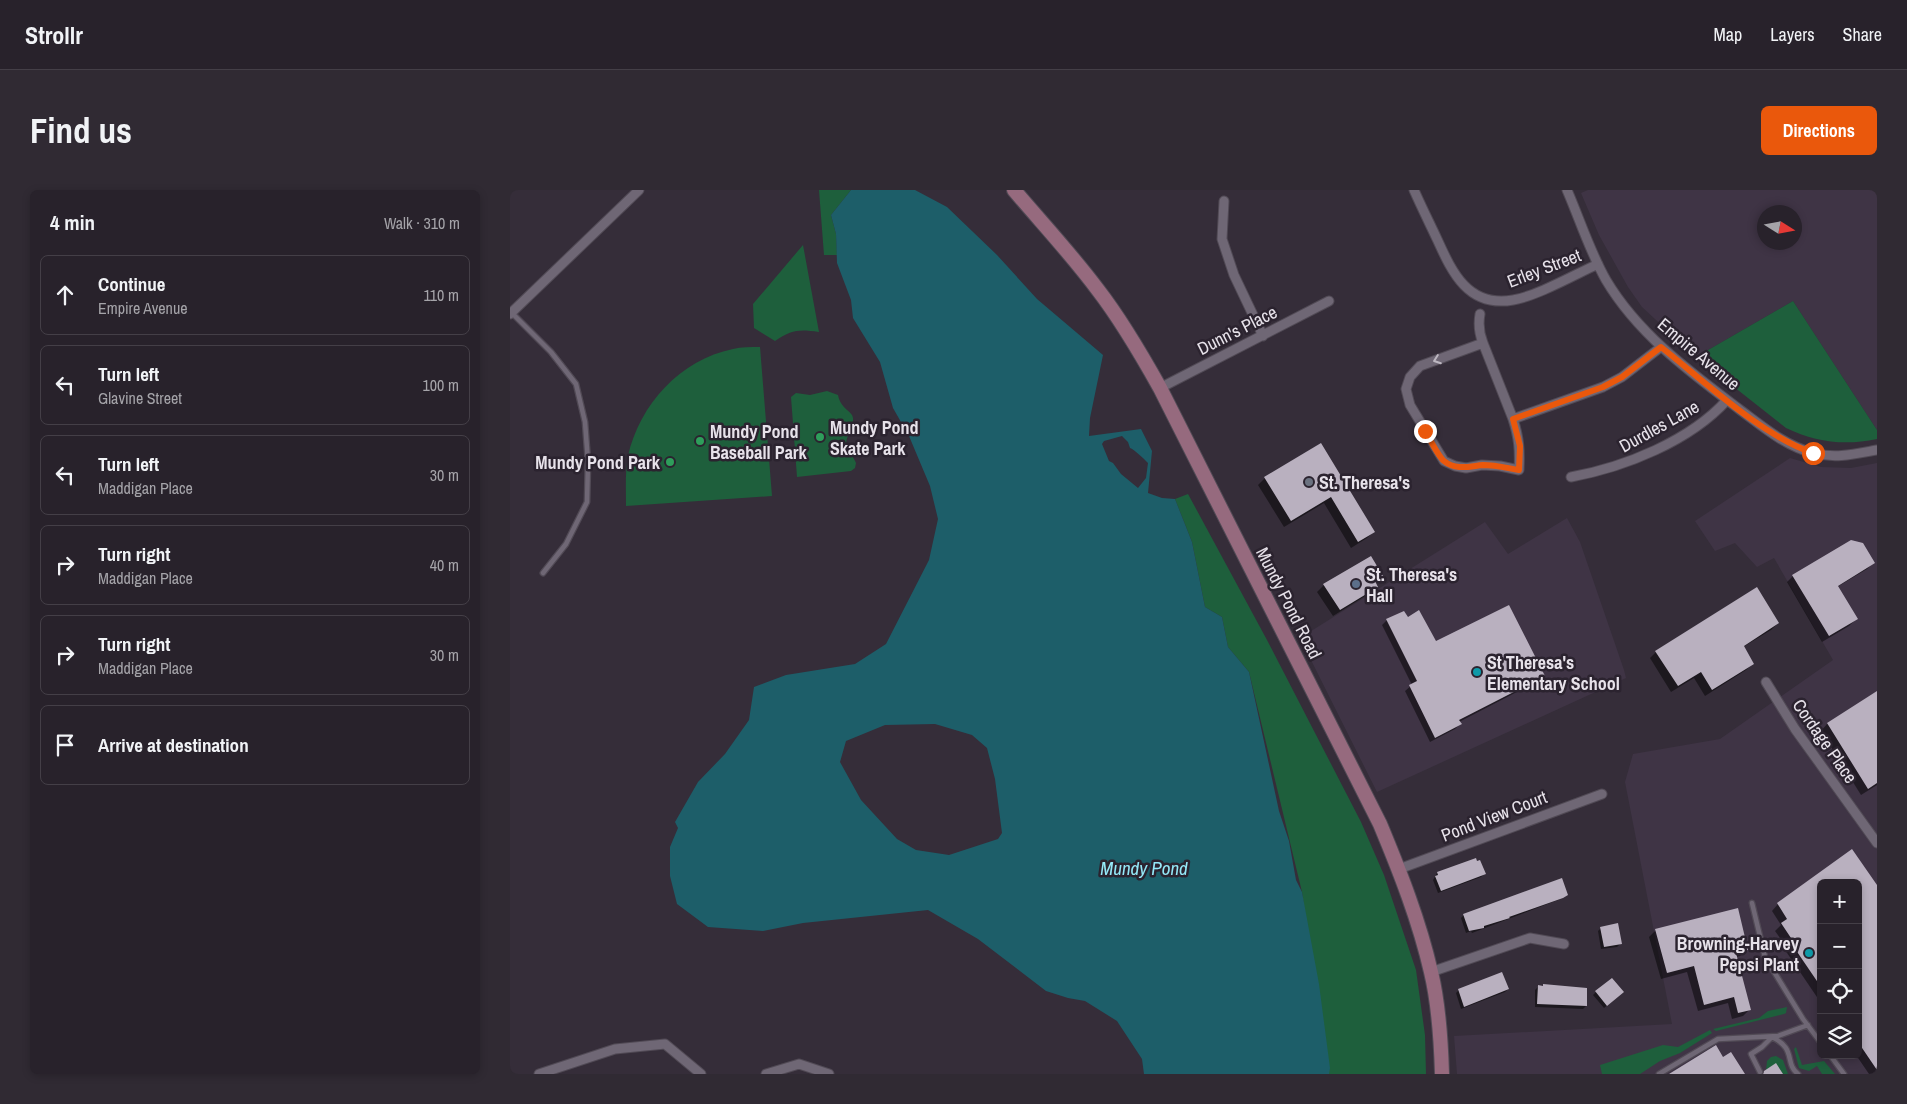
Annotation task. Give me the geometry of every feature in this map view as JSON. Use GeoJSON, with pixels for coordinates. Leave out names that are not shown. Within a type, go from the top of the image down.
{"type":"FeatureCollection","features":[{"type":"Feature","properties":{"kind":"street"},"geometry":{"type":"LineString","coordinates":[[511,313],[639,190]]}},
{"type":"Feature","properties":{"kind":"street","name":"Erley Street"},"geometry":{"type":"LineString","coordinates":[[1414,190],[1450,267],[1460,283],[1470,292],[1483,298],[1497,301],[1527,296],[1598,264]]}},
{"type":"Feature","properties":{"kind":"street","name":"Empire Avenue"},"geometry":{"type":"LineString","coordinates":[[1567,190],[1598,264],[1622,302],[1661,347],[1764,427],[1802,449],[1833,456],[1845,456],[1877,450]]}},
{"type":"Feature","properties":{"kind":"street","name":"Mundy Pond Road"},"geometry":{"type":"LineString","coordinates":[[1016,191],[1097,288],[1121,322],[1160,388],[1380,824],[1399,869],[1420,928],[1431,972],[1439,1022],[1442,1074]]}},
{"type":"Feature","properties":{"kind":"street"},"geometry":{"type":"LineString","coordinates":[[1224,201],[1222,239],[1234,274],[1263,336]]}},
{"type":"Feature","properties":{"kind":"street","name":"Dunn's Place"},"geometry":{"type":"LineString","coordinates":[[1160,388],[1329,301]]}},
{"type":"Feature","properties":{"kind":"street"},"geometry":{"type":"LineString","coordinates":[[1480,314],[1479,329],[1483,343],[1513,419],[1520,446],[1519,470],[1500,466],[1460,467],[1444,461],[1410,405],[1406,388],[1410,377],[1420,366],[1483,343]]}},
{"type":"Feature","properties":{"kind":"street"},"geometry":{"type":"LineString","coordinates":[[1513,419],[1603,387],[1622,377],[1661,347]]}},
{"type":"Feature","properties":{"kind":"street","name":"Durdles Lane"},"geometry":{"type":"LineString","coordinates":[[1571,476],[1620,465],[1657,449],[1716,413],[1727,400]]}},
{"type":"Feature","properties":{"kind":"street","name":"Cordage Place"},"geometry":{"type":"LineString","coordinates":[[1766,682],[1795,729],[1877,843]]}},
{"type":"Feature","properties":{"kind":"street","name":"Pond View Court"},"geometry":{"type":"LineString","coordinates":[[1399,869],[1602,794]]}},
{"type":"Feature","properties":{"kind":"street"},"geometry":{"type":"LineString","coordinates":[[1431,972],[1530,938],[1564,944]]}},
{"type":"Feature","properties":{"kind":"street"},"geometry":{"type":"LineString","coordinates":[[539,1074],[615,1049],[665,1044],[701,1074]]}},
{"type":"Feature","properties":{"kind":"street"},"geometry":{"type":"LineString","coordinates":[[766,1074],[799,1064],[829,1074]]}},
{"type":"Feature","properties":{"kind":"lane"},"geometry":{"type":"LineString","coordinates":[[511,313],[551,352],[576,384],[585,422],[588,462],[587,502],[566,544],[543,573]]}},
{"type":"Feature","properties":{"kind":"lane"},"geometry":{"type":"LineString","coordinates":[[1752,903],[1765,957],[1817,1037]]}},
{"type":"Feature","properties":{"kind":"lane"},"geometry":{"type":"LineString","coordinates":[[1659,1074],[1718,1039],[1772,1036],[1808,1025]]}},
{"type":"Feature","properties":{"kind":"lane"},"geometry":{"type":"LineString","coordinates":[[1760,1072],[1751,1054],[1762,1048],[1772,1036]]}},
{"type":"Feature","properties":{"kind":"lane"},"geometry":{"type":"LineString","coordinates":[[1772,1036],[1785,1046],[1789,1052],[1794,1071],[1798,1074]]}},
{"type":"Feature","properties":{"kind":"lane"},"geometry":{"type":"LineString","coordinates":[[1833,1059],[1844,1074]]}},
{"type":"Feature","properties":{"kind":"shaded area"},"geometry":{"type":"Polygon","coordinates":[[[1588,190],[1877,190],[1877,430],[1793,301],[1696,357],[1642,307],[1628,287],[1599,235],[1581,193],[1588,190]]]}},
{"type":"Feature","properties":{"kind":"shaded area"},"geometry":{"type":"Polygon","coordinates":[[[1790,458],[1821,467],[1851,468],[1877,463],[1877,1074],[1457,1074],[1454,1036],[1672,1024],[1625,782],[1633,754],[1720,739],[1833,660],[1774,558],[1757,567],[1735,543],[1715,551],[1695,521],[1790,458]]]}},
{"type":"Feature","properties":{"kind":"shaded area"},"geometry":{"type":"Polygon","coordinates":[[[1567,518],[1580,542],[1626,678],[1377,792],[1300,638],[1485,522],[1508,554],[1567,518]]]}},
{"type":"Feature","properties":{"kind":"green space"},"geometry":{"type":"Polygon","coordinates":[[[819,190],[851,190],[831,215],[836,234],[837,255],[824,255],[819,190]]]}},
{"type":"Feature","properties":{"kind":"green space"},"geometry":{"type":"Polygon","coordinates":[[[803,245],[819,332],[796,331],[775,341],[754,328],[753,304],[803,245]]]}},
{"type":"Feature","properties":{"kind":"green space"},"geometry":{"type":"Polygon","coordinates":[[[1793,301],[1877,430],[1877,439],[1841,442],[1808,437],[1797,433],[1786,428],[1696,357],[1793,301]]]}},
{"type":"Feature","properties":{"kind":"green space","name":"Mundy Pond Baseball Park"},"geometry":{"type":"Polygon","coordinates":[[[760,347],[772,496],[626,506],[627,462],[634,437],[642,419],[665,387],[696,363],[714,355],[736,348],[760,347]]]}},
{"type":"Feature","properties":{"kind":"green space","name":"Mundy Pond Skate Park"},"geometry":{"type":"Polygon","coordinates":[[[827,391],[838,395],[841,404],[852,415],[853,422],[846,445],[856,463],[855,468],[851,471],[797,477],[791,397],[796,393],[810,395],[827,391]]]}},
{"type":"Feature","properties":{"kind":"green space"},"geometry":{"type":"Polygon","coordinates":[[[1188,494],[1267,640],[1361,822],[1384,875],[1416,970],[1425,1035],[1426,1074],[1327,1074],[1302,892],[1249,672],[1228,647],[1222,617],[1205,607],[1192,542],[1175,499],[1188,494]]]}},
{"type":"Feature","properties":{"kind":"green space"},"geometry":{"type":"Polygon","coordinates":[[[1787,1007],[1784,1014],[1716,1031],[1713,1029],[1759,1018],[1768,1011],[1787,1007]]]}},
{"type":"Feature","properties":{"kind":"green space"},"geometry":{"type":"Polygon","coordinates":[[[1710,1030],[1712,1033],[1680,1053],[1660,1061],[1640,1074],[1602,1074],[1600,1065],[1663,1045],[1678,1047],[1710,1030]]]}},
{"type":"Feature","properties":{"kind":"green space"},"geometry":{"type":"Polygon","coordinates":[[[1796,1047],[1802,1065],[1824,1061],[1835,1074],[1822,1074],[1817,1066],[1809,1071],[1799,1068],[1794,1049],[1796,1047]]]}},
{"type":"Feature","properties":{"kind":"green space"},"geometry":{"type":"Polygon","coordinates":[[[1776,1056],[1783,1060],[1788,1074],[1783,1074],[1776,1064],[1766,1070],[1767,1061],[1771,1057],[1776,1056]]]}},
{"type":"Feature","properties":{"kind":"water","name":"Mundy Pond"},"geometry":{"type":"Polygon","coordinates":[[[851,190],[915,190],[947,207],[997,255],[1037,299],[1103,355],[1090,418],[1089,436],[1141,429],[1152,451],[1148,493],[1162,498],[1175,499],[1192,542],[1205,607],[1222,617],[1228,647],[1249,672],[1279,811],[1289,841],[1296,880],[1302,892],[1319,984],[1330,1068],[1329,1074],[1144,1074],[1142,1059],[1117,1021],[1085,1001],[1046,991],[978,939],[928,910],[803,923],[763,931],[708,927],[677,904],[670,876],[670,847],[678,828],[675,822],[698,782],[725,754],[749,720],[754,687],[786,675],[855,664],[886,644],[929,560],[938,519],[930,486],[909,436],[893,408],[880,362],[853,318],[851,300],[837,263],[836,234],[831,215],[851,190]],[[1122,436],[1104,441],[1102,444],[1109,461],[1138,488],[1146,478],[1148,463],[1130,448],[1128,442],[1122,436]],[[935,724],[885,725],[846,741],[840,762],[861,800],[897,839],[916,850],[949,855],[998,839],[1002,833],[995,779],[987,748],[972,735],[935,724]]]}},
{"type":"Feature","properties":{"kind":"building"},"geometry":{"type":"Polygon","coordinates":[[[1321,443],[1375,532],[1358,542],[1331,497],[1291,521],[1264,477],[1321,443]]]}},
{"type":"Feature","properties":{"kind":"building"},"geometry":{"type":"Polygon","coordinates":[[[1851,540],[1863,543],[1875,563],[1838,586],[1858,619],[1829,636],[1792,575],[1851,540]]]}},
{"type":"Feature","properties":{"kind":"building"},"geometry":{"type":"Polygon","coordinates":[[[1371,556],[1383,576],[1375,581],[1378,587],[1340,610],[1323,584],[1371,556]]]}},
{"type":"Feature","properties":{"kind":"building"},"geometry":{"type":"Polygon","coordinates":[[[1757,587],[1779,623],[1744,646],[1754,664],[1712,690],[1701,672],[1678,686],[1655,651],[1757,587]]]}},
{"type":"Feature","properties":{"kind":"building","name":"St Theresa's Elementary School"},"geometry":{"type":"Polygon","coordinates":[[[1509,605],[1545,676],[1459,720],[1462,724],[1435,738],[1409,685],[1417,681],[1386,619],[1404,611],[1408,617],[1419,610],[1436,641],[1509,605]]]}},
{"type":"Feature","properties":{"kind":"building"},"geometry":{"type":"Polygon","coordinates":[[[1877,691],[1877,783],[1868,789],[1827,723],[1877,691]]]}},
{"type":"Feature","properties":{"kind":"building","name":"Browning-Harvey Pepsi Plant"},"geometry":{"type":"Polygon","coordinates":[[[1852,849],[1877,885],[1877,1070],[1862,1048],[1862,879],[1817,879],[1817,981],[1789,940],[1791,938],[1781,923],[1787,919],[1777,903],[1852,849]]]}},
{"type":"Feature","properties":{"kind":"building"},"geometry":{"type":"Polygon","coordinates":[[[1476,858],[1477,861],[1480,860],[1486,874],[1441,891],[1435,876],[1438,875],[1437,872],[1476,858]]]}},
{"type":"Feature","properties":{"kind":"building"},"geometry":{"type":"Polygon","coordinates":[[[1562,878],[1568,895],[1563,898],[1484,926],[1484,928],[1469,931],[1463,914],[1562,878]]]}},
{"type":"Feature","properties":{"kind":"building"},"geometry":{"type":"Polygon","coordinates":[[[1738,908],[1748,950],[1736,953],[1751,1010],[1738,1013],[1734,997],[1704,1005],[1694,966],[1667,973],[1655,929],[1738,908]]]}},
{"type":"Feature","properties":{"kind":"building"},"geometry":{"type":"Polygon","coordinates":[[[1618,923],[1622,944],[1604,947],[1600,927],[1618,923]]]}},
{"type":"Feature","properties":{"kind":"building"},"geometry":{"type":"Polygon","coordinates":[[[1502,972],[1509,989],[1464,1007],[1458,989],[1502,972]]]}},
{"type":"Feature","properties":{"kind":"building"},"geometry":{"type":"Polygon","coordinates":[[[1612,978],[1624,992],[1607,1006],[1595,991],[1612,978]]]}},
{"type":"Feature","properties":{"kind":"building"},"geometry":{"type":"Polygon","coordinates":[[[1543,984],[1587,988],[1587,1006],[1537,1004],[1538,985],[1543,986],[1543,984]]]}},
{"type":"Feature","properties":{"kind":"building"},"geometry":{"type":"Polygon","coordinates":[[[1716,1045],[1723,1057],[1731,1052],[1745,1074],[1669,1074],[1716,1045]]]}},
{"type":"Feature","properties":{"kind":"building"},"geometry":{"type":"Polygon","coordinates":[[[1776,1063],[1783,1074],[1763,1074],[1764,1071],[1776,1063]]]}},
{"type":"Feature","properties":{"kind":"place","name":"Mundy Pond Skate Park"},"geometry":{"type":"Point","coordinates":[820,437]}},
{"type":"Feature","properties":{"kind":"place","name":"Mundy Pond Baseball Park"},"geometry":{"type":"Point","coordinates":[700,441]}},
{"type":"Feature","properties":{"kind":"place","name":"Mundy Pond Park"},"geometry":{"type":"Point","coordinates":[670,462]}},
{"type":"Feature","properties":{"kind":"place","name":"St. Theresa's"},"geometry":{"type":"Point","coordinates":[1309,482]}},
{"type":"Feature","properties":{"kind":"place","name":"St. Theresa's Hall"},"geometry":{"type":"Point","coordinates":[1356,584]}},
{"type":"Feature","properties":{"kind":"place","name":"St Theresa's Elementary School"},"geometry":{"type":"Point","coordinates":[1477,672]}},
{"type":"Feature","properties":{"kind":"place","name":"Browning-Harvey Pepsi Plant"},"geometry":{"type":"Point","coordinates":[1809,953]}},
{"type":"Feature","properties":{"kind":"route"},"geometry":{"type":"LineString","coordinates":[[1425,431],[1444,461],[1455,466],[1466,468],[1482,465],[1500,466],[1519,470],[1520,446],[1513,419],[1603,387],[1622,377],[1661,347],[1764,427],[1787,442],[1813,453]]}}]}
